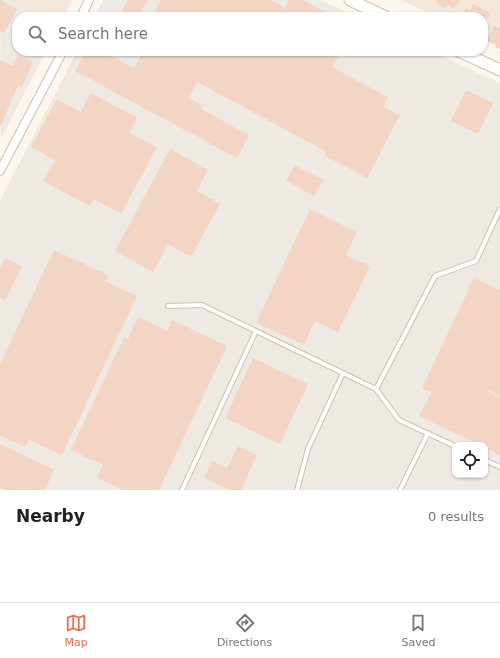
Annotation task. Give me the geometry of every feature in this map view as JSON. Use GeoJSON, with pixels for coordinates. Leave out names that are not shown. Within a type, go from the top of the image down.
{"type":"FeatureCollection","features":[{"type":"Feature","properties":{"kind":"street"},"geometry":{"type":"LineString","coordinates":[[83,12],[89,0]]}},
{"type":"Feature","properties":{"kind":"street"},"geometry":{"type":"LineString","coordinates":[[350,0],[375,12]]}},
{"type":"Feature","properties":{"kind":"street"},"geometry":{"type":"LineString","coordinates":[[0,171],[60,56]]}},
{"type":"Feature","properties":{"kind":"street"},"geometry":{"type":"LineString","coordinates":[[470,56],[500,70]]}},
{"type":"Feature","properties":{"kind":"lane"},"geometry":{"type":"LineString","coordinates":[[376,389],[435,276],[476,261],[500,209]]}},
{"type":"Feature","properties":{"kind":"lane"},"geometry":{"type":"LineString","coordinates":[[168,306],[202,306],[376,389],[399,420],[452,445]]}},
{"type":"Feature","properties":{"kind":"lane"},"geometry":{"type":"LineString","coordinates":[[182,490],[256,332]]}},
{"type":"Feature","properties":{"kind":"lane"},"geometry":{"type":"LineString","coordinates":[[296,490],[308,449],[343,373]]}},
{"type":"Feature","properties":{"kind":"lane"},"geometry":{"type":"LineString","coordinates":[[400,490],[428,433]]}},
{"type":"Feature","properties":{"kind":"lane"},"geometry":{"type":"LineString","coordinates":[[488,462],[500,468]]}},
{"type":"Feature","properties":{"kind":"shaded area"},"geometry":{"type":"Polygon","coordinates":[[[0,0],[20,0],[43,12],[12,12],[12,56],[43,56],[1,139],[0,0]]]}},
{"type":"Feature","properties":{"kind":"shaded area"},"geometry":{"type":"Polygon","coordinates":[[[20,0],[73,0],[66,12],[43,12],[20,0]]]}},
{"type":"Feature","properties":{"kind":"shaded area"},"geometry":{"type":"Polygon","coordinates":[[[103,0],[320,0],[346,12],[97,12],[103,0]]]}},
{"type":"Feature","properties":{"kind":"shaded area"},"geometry":{"type":"Polygon","coordinates":[[[401,0],[500,0],[500,47],[488,41],[488,12],[426,12],[401,0]]]}},
{"type":"Feature","properties":{"kind":"shaded area"},"geometry":{"type":"Polygon","coordinates":[[[74,56],[442,56],[500,83],[500,490],[0,490],[0,201],[74,56]]]}},
{"type":"Feature","properties":{"kind":"building"},"geometry":{"type":"Polygon","coordinates":[[[0,0],[17,9],[15,12],[12,12],[12,18],[4,33],[0,31],[0,0]]]}},
{"type":"Feature","properties":{"kind":"building"},"geometry":{"type":"Polygon","coordinates":[[[128,0],[147,0],[141,12],[122,12],[128,0]]]}},
{"type":"Feature","properties":{"kind":"building"},"geometry":{"type":"Polygon","coordinates":[[[161,0],[271,0],[285,8],[289,0],[303,0],[325,12],[155,12],[161,0]]]}},
{"type":"Feature","properties":{"kind":"building"},"geometry":{"type":"Polygon","coordinates":[[[438,0],[459,0],[454,9],[447,5],[445,8],[436,3],[438,0]]]}},
{"type":"Feature","properties":{"kind":"building"},"geometry":{"type":"Polygon","coordinates":[[[473,4],[491,13],[488,19],[488,12],[464,12],[466,8],[470,10],[473,4]]]}},
{"type":"Feature","properties":{"kind":"building"},"geometry":{"type":"Polygon","coordinates":[[[494,25],[500,28],[500,49],[495,47],[496,45],[488,41],[494,25]]]}},
{"type":"Feature","properties":{"kind":"building"},"geometry":{"type":"Polygon","coordinates":[[[18,56],[33,62],[22,87],[18,85],[0,127],[0,60],[13,66],[18,56]]]}},
{"type":"Feature","properties":{"kind":"building"},"geometry":{"type":"Polygon","coordinates":[[[83,56],[111,56],[134,68],[140,56],[338,56],[332,67],[388,97],[383,106],[400,115],[367,178],[325,156],[327,152],[197,82],[189,98],[203,106],[201,109],[249,135],[237,158],[75,71],[83,56]]]}},
{"type":"Feature","properties":{"kind":"building"},"geometry":{"type":"Polygon","coordinates":[[[466,90],[493,103],[478,134],[451,121],[466,90]]]}},
{"type":"Feature","properties":{"kind":"building"},"geometry":{"type":"Polygon","coordinates":[[[91,93],[137,118],[130,133],[157,147],[121,214],[94,199],[90,206],[43,181],[55,160],[31,147],[57,99],[81,112],[91,93]]]}},
{"type":"Feature","properties":{"kind":"building"},"geometry":{"type":"Polygon","coordinates":[[[170,149],[208,170],[197,191],[220,204],[191,257],[168,244],[153,272],[115,251],[170,149]]]}},
{"type":"Feature","properties":{"kind":"building"},"geometry":{"type":"Polygon","coordinates":[[[295,165],[323,180],[314,196],[286,181],[295,165]]]}},
{"type":"Feature","properties":{"kind":"building"},"geometry":{"type":"Polygon","coordinates":[[[310,209],[357,232],[346,255],[370,266],[338,332],[315,321],[304,345],[256,323],[310,209]]]}},
{"type":"Feature","properties":{"kind":"building"},"geometry":{"type":"Polygon","coordinates":[[[54,250],[108,275],[105,281],[137,296],[62,455],[29,440],[25,447],[0,435],[0,364],[54,250]]]}},
{"type":"Feature","properties":{"kind":"building"},"geometry":{"type":"Polygon","coordinates":[[[5,258],[22,266],[5,301],[0,298],[0,268],[5,258]]]}},
{"type":"Feature","properties":{"kind":"building"},"geometry":{"type":"Polygon","coordinates":[[[474,278],[500,290],[500,396],[488,390],[487,391],[500,397],[500,455],[488,449],[488,442],[474,442],[419,416],[431,393],[422,388],[474,278]]]}},
{"type":"Feature","properties":{"kind":"building"},"geometry":{"type":"Polygon","coordinates":[[[138,317],[167,331],[172,320],[227,346],[159,490],[122,490],[97,478],[103,465],[71,450],[124,337],[128,339],[138,317]]]}},
{"type":"Feature","properties":{"kind":"building"},"geometry":{"type":"Polygon","coordinates":[[[253,358],[308,384],[280,444],[225,418],[253,358]]]}},
{"type":"Feature","properties":{"kind":"building"},"geometry":{"type":"Polygon","coordinates":[[[0,444],[54,470],[45,490],[5,490],[0,488],[0,444]]]}},
{"type":"Feature","properties":{"kind":"building"},"geometry":{"type":"Polygon","coordinates":[[[238,446],[257,455],[241,490],[229,490],[204,478],[212,461],[227,468],[238,446]]]}}]}
